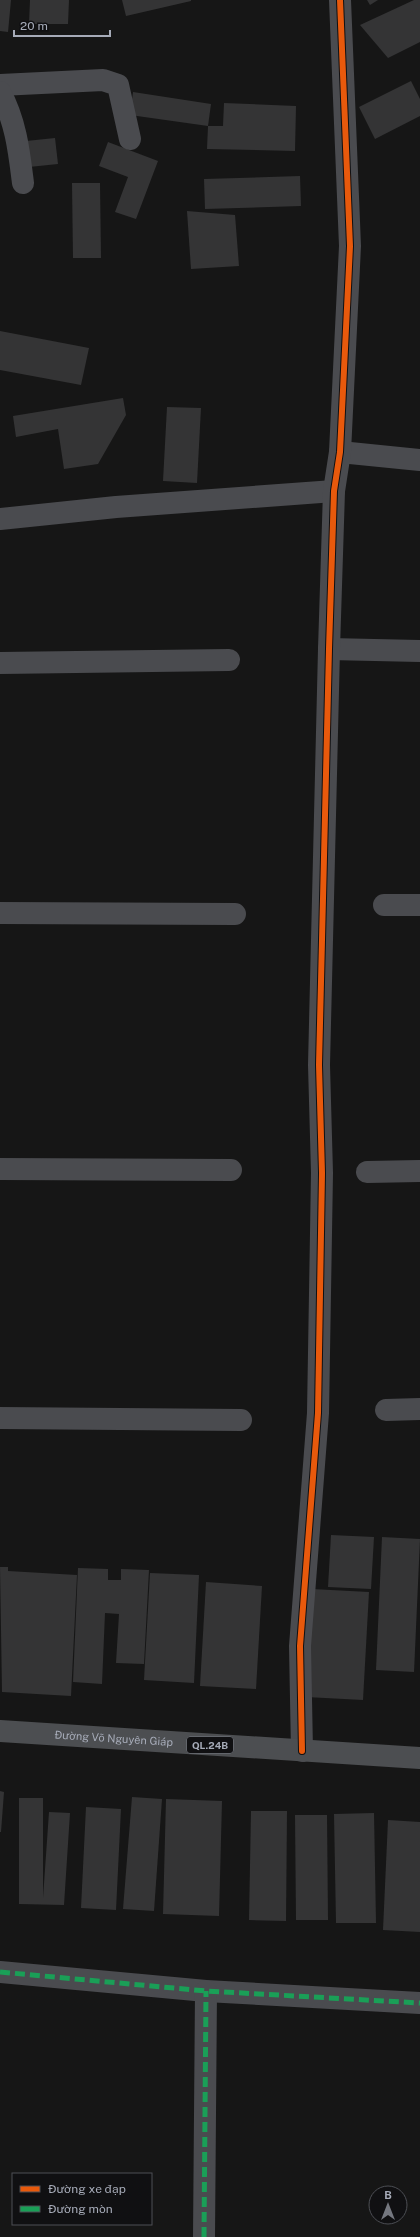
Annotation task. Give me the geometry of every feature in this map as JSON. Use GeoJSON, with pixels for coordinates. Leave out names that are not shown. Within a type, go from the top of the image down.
{"type":"FeatureCollection","features":[{"type":"Feature","properties":{"kind":"main road","name":"Đường Võ Nguyên Giáp"},"geometry":{"type":"LineString","coordinates":[[0,1731],[420,1758]]}},
{"type":"Feature","properties":{"kind":"street"},"geometry":{"type":"LineString","coordinates":[[302,1751],[300,1646],[318,1413],[322,1173],[319,1065],[334,491],[340,452],[350,246],[340,0]]}},
{"type":"Feature","properties":{"kind":"street"},"geometry":{"type":"LineString","coordinates":[[0,85],[103,80],[118,85],[130,138]]}},
{"type":"Feature","properties":{"kind":"street"},"geometry":{"type":"LineString","coordinates":[[0,92],[10,111],[17,134],[23,183]]}},
{"type":"Feature","properties":{"kind":"street"},"geometry":{"type":"LineString","coordinates":[[340,452],[420,460]]}},
{"type":"Feature","properties":{"kind":"street"},"geometry":{"type":"LineString","coordinates":[[0,519],[116,506],[334,491]]}},
{"type":"Feature","properties":{"kind":"street"},"geometry":{"type":"LineString","coordinates":[[329,649],[420,651]]}},
{"type":"Feature","properties":{"kind":"street"},"geometry":{"type":"LineString","coordinates":[[0,662],[229,660]]}},
{"type":"Feature","properties":{"kind":"street"},"geometry":{"type":"LineString","coordinates":[[384,905],[420,905]]}},
{"type":"Feature","properties":{"kind":"street"},"geometry":{"type":"LineString","coordinates":[[0,913],[235,914]]}},
{"type":"Feature","properties":{"kind":"street"},"geometry":{"type":"LineString","coordinates":[[0,1169],[231,1170]]}},
{"type":"Feature","properties":{"kind":"street"},"geometry":{"type":"LineString","coordinates":[[367,1172],[420,1171]]}},
{"type":"Feature","properties":{"kind":"street"},"geometry":{"type":"LineString","coordinates":[[386,1410],[420,1409]]}},
{"type":"Feature","properties":{"kind":"street"},"geometry":{"type":"LineString","coordinates":[[0,1418],[240,1420]]}},
{"type":"Feature","properties":{"kind":"street"},"geometry":{"type":"LineString","coordinates":[[0,1972],[206,1991],[420,2003]]}},
{"type":"Feature","properties":{"kind":"street"},"geometry":{"type":"LineString","coordinates":[[204,2237],[206,1991]]}},
{"type":"Feature","properties":{"kind":"building"},"geometry":{"type":"Polygon","coordinates":[[[0,0],[11,0],[8,32],[0,31],[0,0]]]}},
{"type":"Feature","properties":{"kind":"building"},"geometry":{"type":"Polygon","coordinates":[[[30,0],[69,0],[68,24],[29,24],[30,0]]]}},
{"type":"Feature","properties":{"kind":"building"},"geometry":{"type":"Polygon","coordinates":[[[122,0],[191,0],[191,1],[126,16],[122,0]]]}},
{"type":"Feature","properties":{"kind":"building"},"geometry":{"type":"Polygon","coordinates":[[[367,0],[378,0],[370,5],[367,0]]]}},
{"type":"Feature","properties":{"kind":"building"},"geometry":{"type":"Polygon","coordinates":[[[414,0],[420,0],[420,42],[388,58],[360,25],[414,0]]]}},
{"type":"Feature","properties":{"kind":"building"},"geometry":{"type":"Polygon","coordinates":[[[411,81],[420,99],[420,116],[375,139],[359,107],[411,81]]]}},
{"type":"Feature","properties":{"kind":"building"},"geometry":{"type":"Polygon","coordinates":[[[133,92],[211,104],[208,126],[130,115],[133,92]]]}},
{"type":"Feature","properties":{"kind":"building"},"geometry":{"type":"Polygon","coordinates":[[[224,103],[296,106],[295,151],[207,149],[208,126],[223,126],[224,103]]]}},
{"type":"Feature","properties":{"kind":"building"},"geometry":{"type":"Polygon","coordinates":[[[55,138],[58,164],[29,167],[26,141],[55,138]]]}},
{"type":"Feature","properties":{"kind":"building"},"geometry":{"type":"Polygon","coordinates":[[[108,142],[158,161],[136,219],[115,212],[128,177],[99,166],[108,142]]]}},
{"type":"Feature","properties":{"kind":"building"},"geometry":{"type":"Polygon","coordinates":[[[300,176],[301,206],[205,209],[204,179],[300,176]]]}},
{"type":"Feature","properties":{"kind":"building"},"geometry":{"type":"Polygon","coordinates":[[[72,183],[100,183],[101,258],[73,258],[72,183]]]}},
{"type":"Feature","properties":{"kind":"building"},"geometry":{"type":"Polygon","coordinates":[[[187,211],[235,215],[239,266],[191,269],[187,211]]]}},
{"type":"Feature","properties":{"kind":"building"},"geometry":{"type":"Polygon","coordinates":[[[0,331],[89,348],[81,385],[0,370],[0,331]]]}},
{"type":"Feature","properties":{"kind":"building"},"geometry":{"type":"Polygon","coordinates":[[[123,398],[126,415],[98,464],[64,469],[58,429],[16,437],[13,416],[123,398]]]}},
{"type":"Feature","properties":{"kind":"building"},"geometry":{"type":"Polygon","coordinates":[[[167,407],[201,408],[197,483],[163,481],[167,407]]]}},
{"type":"Feature","properties":{"kind":"building"},"geometry":{"type":"Polygon","coordinates":[[[331,1535],[374,1537],[371,1589],[328,1587],[331,1535]]]}},
{"type":"Feature","properties":{"kind":"building"},"geometry":{"type":"Polygon","coordinates":[[[382,1537],[420,1539],[414,1672],[376,1670],[382,1537]]]}},
{"type":"Feature","properties":{"kind":"building"},"geometry":{"type":"Polygon","coordinates":[[[0,1567],[8,1567],[8,1571],[77,1575],[71,1696],[2,1692],[0,1567]]]}},
{"type":"Feature","properties":{"kind":"building"},"geometry":{"type":"Polygon","coordinates":[[[78,1568],[108,1569],[108,1580],[121,1580],[121,1569],[149,1570],[144,1664],[116,1663],[119,1614],[105,1613],[102,1684],[73,1682],[78,1568]]]}},
{"type":"Feature","properties":{"kind":"building"},"geometry":{"type":"Polygon","coordinates":[[[150,1573],[199,1575],[194,1683],[144,1680],[150,1573]]]}},
{"type":"Feature","properties":{"kind":"building"},"geometry":{"type":"Polygon","coordinates":[[[206,1582],[262,1586],[256,1689],[200,1686],[206,1582]]]}},
{"type":"Feature","properties":{"kind":"building"},"geometry":{"type":"Polygon","coordinates":[[[312,1589],[369,1592],[363,1700],[306,1697],[312,1589]]]}},
{"type":"Feature","properties":{"kind":"building"},"geometry":{"type":"Polygon","coordinates":[[[0,1791],[4,1792],[1,1832],[0,1832],[0,1791]]]}},
{"type":"Feature","properties":{"kind":"building"},"geometry":{"type":"Polygon","coordinates":[[[132,1797],[162,1799],[154,1911],[123,1909],[132,1797]]]}},
{"type":"Feature","properties":{"kind":"building"},"geometry":{"type":"Polygon","coordinates":[[[19,1798],[43,1798],[43,1898],[49,1812],[70,1813],[64,1905],[19,1904],[19,1798]]]}},
{"type":"Feature","properties":{"kind":"building"},"geometry":{"type":"Polygon","coordinates":[[[166,1799],[222,1801],[219,1916],[163,1914],[166,1799]]]}},
{"type":"Feature","properties":{"kind":"building"},"geometry":{"type":"Polygon","coordinates":[[[86,1807],[121,1809],[116,1910],[81,1908],[86,1807]]]}},
{"type":"Feature","properties":{"kind":"building"},"geometry":{"type":"Polygon","coordinates":[[[251,1811],[287,1811],[286,1921],[249,1920],[251,1811]]]}},
{"type":"Feature","properties":{"kind":"building"},"geometry":{"type":"Polygon","coordinates":[[[374,1813],[376,1923],[336,1923],[334,1814],[374,1813]]]}},
{"type":"Feature","properties":{"kind":"building"},"geometry":{"type":"Polygon","coordinates":[[[295,1815],[327,1815],[328,1920],[296,1920],[295,1815]]]}},
{"type":"Feature","properties":{"kind":"building"},"geometry":{"type":"Polygon","coordinates":[[[388,1820],[420,1822],[420,1932],[383,1930],[388,1820]]]}},
{"type":"Feature","properties":{"kind":"marked path"},"geometry":{"type":"LineString","coordinates":[[0,1972],[206,1991],[420,2003]]}},
{"type":"Feature","properties":{"kind":"marked path"},"geometry":{"type":"LineString","coordinates":[[204,2237],[206,1991]]}},
{"type":"Feature","properties":{"kind":"cycle path"},"geometry":{"type":"LineString","coordinates":[[302,1751],[300,1646],[318,1413],[322,1173],[319,1065],[334,491],[340,452],[350,246],[340,0]]}}]}
